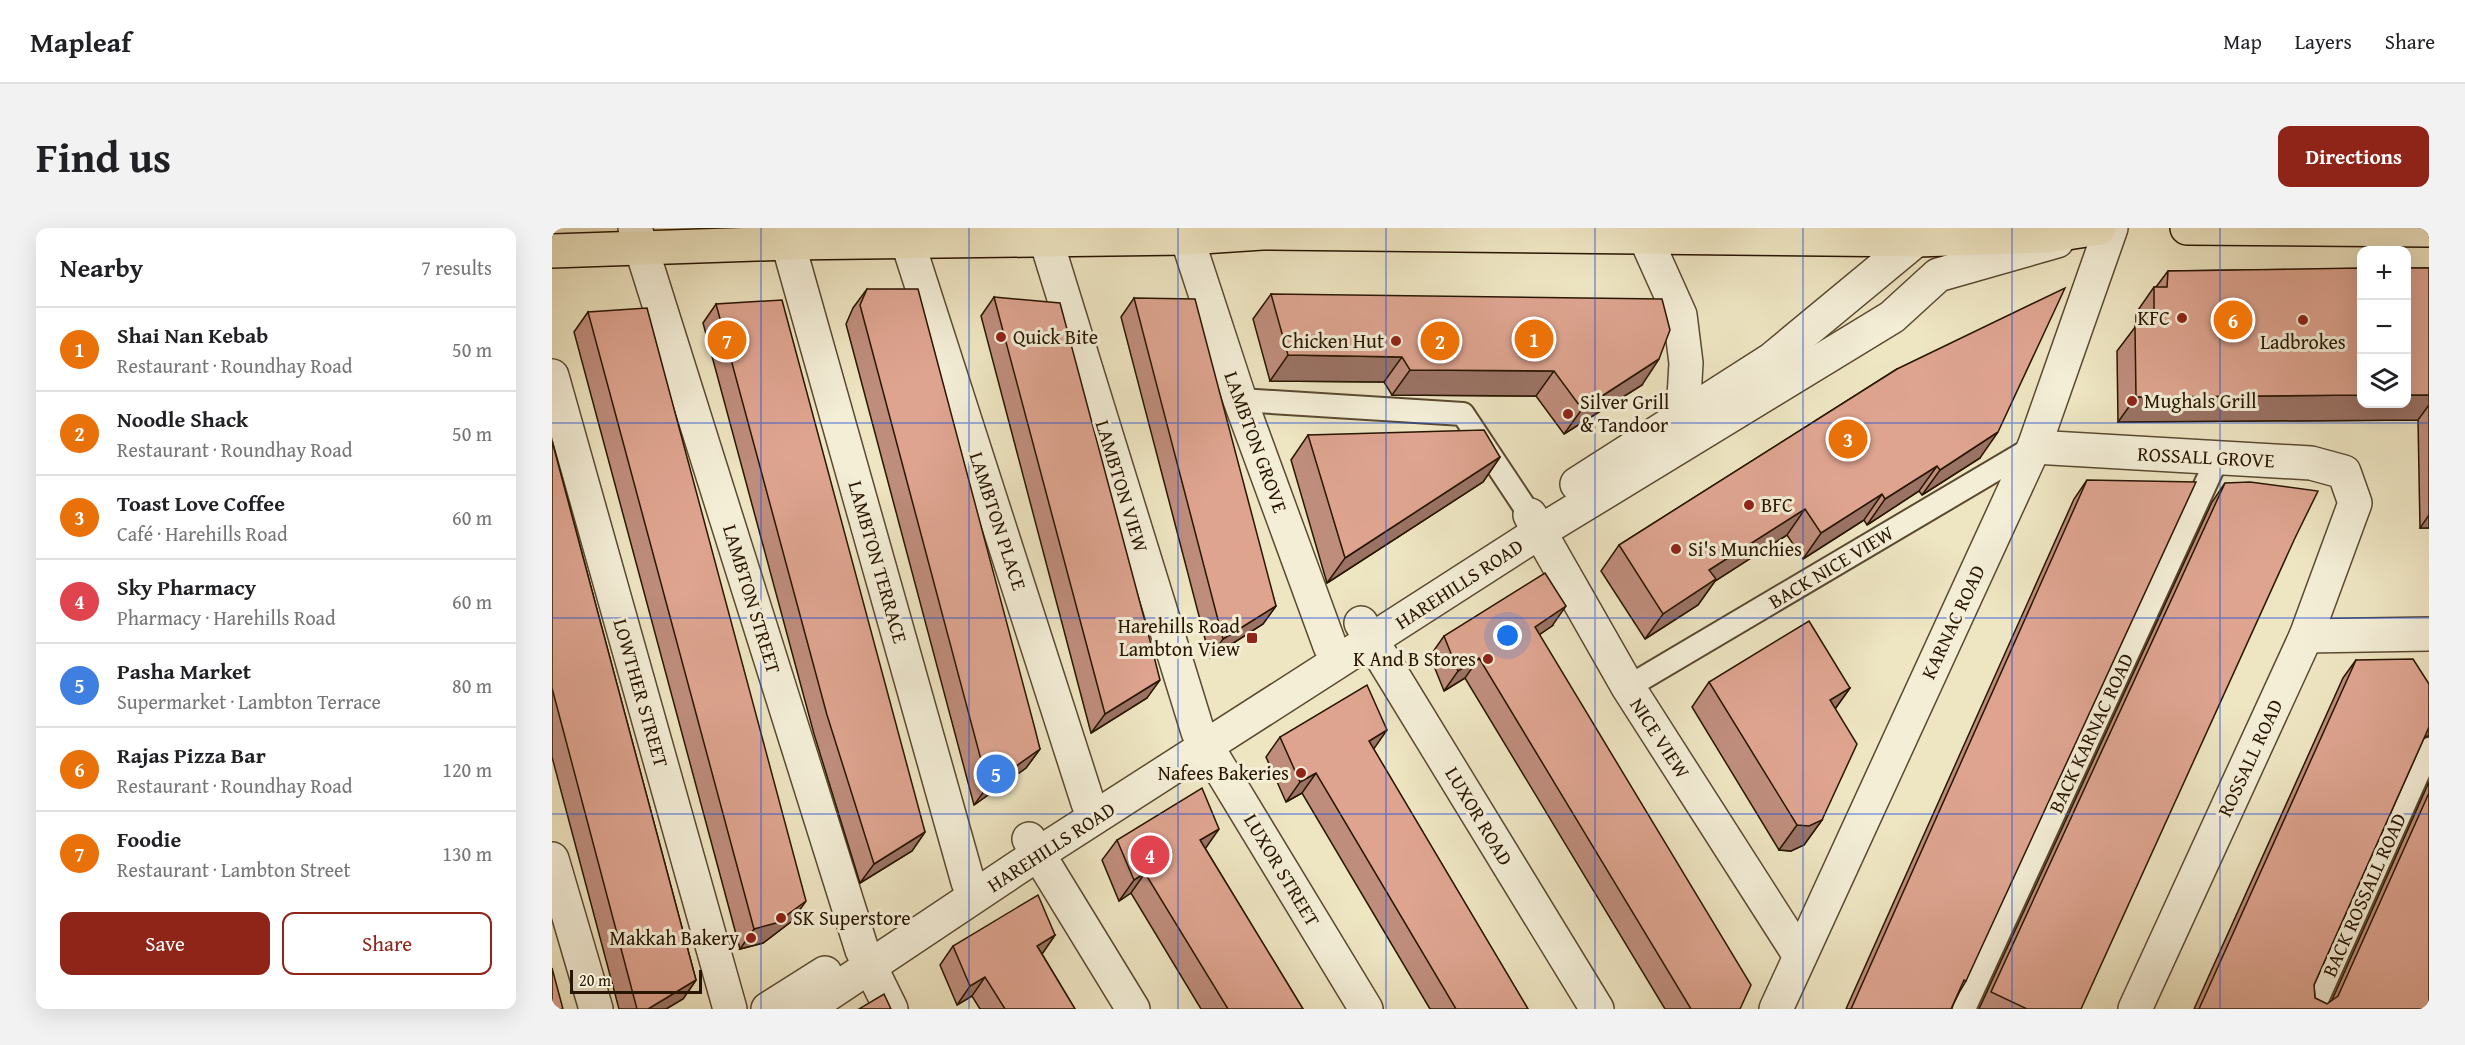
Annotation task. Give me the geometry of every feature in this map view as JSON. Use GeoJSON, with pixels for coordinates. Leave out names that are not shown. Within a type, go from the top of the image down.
{"type":"FeatureCollection","features":[{"type":"Feature","properties":{"kind":"main road"},"geometry":{"type":"LineString","coordinates":[[552,251],[639,238],[788,243],[907,240],[967,234],[1046,240],[1106,234],[1187,238],[1262,230],[1916,240],[2048,236],[2099,228]]}},
{"type":"Feature","properties":{"kind":"main road"},"geometry":{"type":"LineString","coordinates":[[2187,228],[2429,230]]}},
{"type":"Feature","properties":{"kind":"street","name":"HAREHILLS ROAD"},"geometry":{"type":"LineString","coordinates":[[768,1009],[867,959],[1034,847],[1203,740],[1535,523],[1892,317],[1938,275],[2105,228]]}},
{"type":"Feature","properties":{"kind":"street","name":"KARNAC ROAD"},"geometry":{"type":"LineString","coordinates":[[1776,1009],[2034,447],[2111,228]]}},
{"type":"Feature","properties":{"kind":"street"},"geometry":{"type":"LineString","coordinates":[[1645,237],[1680,315],[1686,363],[1683,415]]}},
{"type":"Feature","properties":{"kind":"street","name":"LAMBTON STREET"},"geometry":{"type":"LineString","coordinates":[[639,238],[867,959],[882,995],[891,1009]]}},
{"type":"Feature","properties":{"kind":"street","name":"LAMBTON GROVE"},"geometry":{"type":"LineString","coordinates":[[1187,238],[1240,400],[1330,646]]}},
{"type":"Feature","properties":{"kind":"street","name":"LAMBTON PLACE"},"geometry":{"type":"LineString","coordinates":[[907,240],[1088,803]]}},
{"type":"Feature","properties":{"kind":"street","name":"LAMBTON VIEW"},"geometry":{"type":"LineString","coordinates":[[1046,240],[1203,740]]}},
{"type":"Feature","properties":{"kind":"street","name":"HAREHILLS ROAD"},"geometry":{"type":"LineString","coordinates":[[1535,523],[1683,415],[1771,360],[1916,240]]}},
{"type":"Feature","properties":{"kind":"street","name":"LAMBTON TERRACE"},"geometry":{"type":"LineString","coordinates":[[788,243],[968,882]]}},
{"type":"Feature","properties":{"kind":"street","name":"LOWTHER STREET"},"geometry":{"type":"LineString","coordinates":[[552,376],[729,1009]]}},
{"type":"Feature","properties":{"kind":"street","name":"ROSSALL GROVE"},"geometry":{"type":"LineString","coordinates":[[2034,447],[2311,463],[2344,472],[2355,503]]}},
{"type":"Feature","properties":{"kind":"street","name":"ROSSALL ROAD"},"geometry":{"type":"LineString","coordinates":[[2136,1009],[2306,636],[2355,503]]}},
{"type":"Feature","properties":{"kind":"street","name":"NICE VIEW"},"geometry":{"type":"LineString","coordinates":[[1535,523],[1628,687],[1800,956]]}},
{"type":"Feature","properties":{"kind":"street","name":"HAREHILLS ROAD"},"geometry":{"type":"LineString","coordinates":[[806,1009],[968,882],[1034,847],[1088,803],[1203,740],[1330,646],[1366,632]]}},
{"type":"Feature","properties":{"kind":"street","name":"LUXOR ROAD"},"geometry":{"type":"LineString","coordinates":[[1366,632],[1597,1009]]}},
{"type":"Feature","properties":{"kind":"street"},"geometry":{"type":"LineString","coordinates":[[2306,636],[2429,634]]}},
{"type":"Feature","properties":{"kind":"street","name":"LUXOR STREET"},"geometry":{"type":"LineString","coordinates":[[1203,740],[1366,1009]]}},
{"type":"Feature","properties":{"kind":"street"},"geometry":{"type":"LineString","coordinates":[[1034,847],[1133,1009]]}},
{"type":"Feature","properties":{"kind":"street"},"geometry":{"type":"LineString","coordinates":[[552,859],[596,1009]]}},
{"type":"Feature","properties":{"kind":"lane"},"geometry":{"type":"LineString","coordinates":[[1240,400],[1463,414],[1535,523]]}},
{"type":"Feature","properties":{"kind":"lane","name":"BACK NICE VIEW"},"geometry":{"type":"LineString","coordinates":[[1628,687],[2034,447]]}},
{"type":"Feature","properties":{"kind":"lane","name":"BACK KARNAC ROAD"},"geometry":{"type":"LineString","coordinates":[[1964,1009],[2218,457]]}},
{"type":"Feature","properties":{"kind":"lane","name":"BACK ROSSALL ROAD"},"geometry":{"type":"LineString","coordinates":[[2313,1009],[2429,749]]}},
{"type":"Feature","properties":{"kind":"building"},"geometry":{"type":"Polygon","coordinates":[[[2357,268],[2357,395],[2136,397],[2135,326],[2154,324],[2154,287],[2167,287],[2168,271],[2357,268]]]}},
{"type":"Feature","properties":{"kind":"building"},"geometry":{"type":"Polygon","coordinates":[[[2411,268],[2429,268],[2429,395],[2411,395],[2411,268]]]}},
{"type":"Feature","properties":{"kind":"building"},"geometry":{"type":"Polygon","coordinates":[[[2065,288],[1998,432],[1940,470],[1937,466],[1885,499],[1882,494],[1821,533],[1805,509],[1709,570],[1716,579],[1663,614],[1619,545],[1897,369],[2065,288]]]}},
{"type":"Feature","properties":{"kind":"building"},"geometry":{"type":"Polygon","coordinates":[[[867,289],[918,289],[1040,749],[988,786],[860,305],[867,289]]]}},
{"type":"Feature","properties":{"kind":"building"},"geometry":{"type":"Polygon","coordinates":[[[1271,294],[1662,299],[1670,330],[1659,359],[1582,409],[1554,371],[1410,370],[1402,357],[1288,355],[1271,294]]]}},
{"type":"Feature","properties":{"kind":"building"},"geometry":{"type":"Polygon","coordinates":[[[994,297],[1060,303],[1147,629],[1160,680],[1105,714],[994,297]]]}},
{"type":"Feature","properties":{"kind":"building"},"geometry":{"type":"Polygon","coordinates":[[[1134,298],[1195,299],[1276,606],[1223,639],[1134,298]]]}},
{"type":"Feature","properties":{"kind":"building"},"geometry":{"type":"Polygon","coordinates":[[[782,300],[925,832],[874,864],[827,715],[716,304],[782,300]]]}},
{"type":"Feature","properties":{"kind":"building"},"geometry":{"type":"Polygon","coordinates":[[[647,308],[806,901],[776,923],[754,929],[588,312],[647,308]]]}},
{"type":"Feature","properties":{"kind":"building"},"geometry":{"type":"Polygon","coordinates":[[[1484,430],[1500,457],[1345,558],[1308,435],[1484,430]]]}},
{"type":"Feature","properties":{"kind":"building"},"geometry":{"type":"Polygon","coordinates":[[[552,441],[696,980],[648,1009],[637,1009],[552,688],[552,441]]]}},
{"type":"Feature","properties":{"kind":"building"},"geometry":{"type":"Polygon","coordinates":[[[2087,480],[2196,482],[1951,1009],[1851,1009],[2087,480]]]}},
{"type":"Feature","properties":{"kind":"building"},"geometry":{"type":"Polygon","coordinates":[[[2250,482],[2318,491],[2081,1009],[2027,1009],[1991,992],[2225,483],[2250,482]]]}},
{"type":"Feature","properties":{"kind":"building"},"geometry":{"type":"Polygon","coordinates":[[[1545,573],[1566,606],[1535,627],[1751,985],[1740,1009],[1691,1009],[1479,658],[1458,671],[1444,636],[1545,573]]]}},
{"type":"Feature","properties":{"kind":"building"},"geometry":{"type":"Polygon","coordinates":[[[1809,621],[1850,688],[1830,700],[1857,744],[1822,820],[1809,826],[1797,825],[1709,682],[1809,621]]]}},
{"type":"Feature","properties":{"kind":"building"},"geometry":{"type":"Polygon","coordinates":[[[2413,659],[2429,684],[2429,727],[2314,985],[2315,998],[2327,1004],[2338,996],[2429,793],[2429,1009],[2199,1009],[2356,660],[2413,659]]]}},
{"type":"Feature","properties":{"kind":"building"},"geometry":{"type":"Polygon","coordinates":[[[1367,685],[1387,730],[1369,741],[1528,1009],[1456,1009],[1316,773],[1300,782],[1280,737],[1367,685]]]}},
{"type":"Feature","properties":{"kind":"building"},"geometry":{"type":"Polygon","coordinates":[[[1202,788],[1219,829],[1200,840],[1303,1009],[1228,1009],[1145,873],[1134,880],[1117,840],[1202,788]]]}},
{"type":"Feature","properties":{"kind":"building"},"geometry":{"type":"Polygon","coordinates":[[[1038,895],[1055,935],[1037,946],[1075,1009],[1005,1009],[985,977],[970,986],[953,946],[1038,895]]]}},
{"type":"Feature","properties":{"kind":"building"},"geometry":{"type":"Polygon","coordinates":[[[552,968],[563,1009],[552,1009],[552,968]]]}},
{"type":"Feature","properties":{"kind":"building"},"geometry":{"type":"Polygon","coordinates":[[[884,994],[891,1009],[859,1009],[884,994]]]}},
{"type":"Feature","properties":{"kind":"place","name":"KFC"},"geometry":{"type":"Point","coordinates":[2182,318]}},
{"type":"Feature","properties":{"kind":"place","name":"Rajas Pizza Bar"},"geometry":{"type":"Point","coordinates":[2233,320]}},
{"type":"Feature","properties":{"kind":"place","name":"Ladbrokes"},"geometry":{"type":"Point","coordinates":[2303,320]}},
{"type":"Feature","properties":{"kind":"place","name":"Quick Bite"},"geometry":{"type":"Point","coordinates":[1001,337]}},
{"type":"Feature","properties":{"kind":"place","name":"Shai Nan Kebab"},"geometry":{"type":"Point","coordinates":[1534,339]}},
{"type":"Feature","properties":{"kind":"place","name":"Foodie"},"geometry":{"type":"Point","coordinates":[727,340]}},
{"type":"Feature","properties":{"kind":"place","name":"Chicken Hut"},"geometry":{"type":"Point","coordinates":[1396,341]}},
{"type":"Feature","properties":{"kind":"place","name":"Noodle Shack"},"geometry":{"type":"Point","coordinates":[1440,341]}},
{"type":"Feature","properties":{"kind":"place","name":"Mughals Grill"},"geometry":{"type":"Point","coordinates":[2132,401]}},
{"type":"Feature","properties":{"kind":"place","name":"Silver Grill & Tandoor"},"geometry":{"type":"Point","coordinates":[1568,414]}},
{"type":"Feature","properties":{"kind":"place","name":"Toast Love Coffee"},"geometry":{"type":"Point","coordinates":[1848,439]}},
{"type":"Feature","properties":{"kind":"place","name":"BFC"},"geometry":{"type":"Point","coordinates":[1749,505]}},
{"type":"Feature","properties":{"kind":"place","name":"Si's Munchies"},"geometry":{"type":"Point","coordinates":[1676,549]}},
{"type":"Feature","properties":{"kind":"place","name":"Harehills Road Lambton View"},"geometry":{"type":"Point","coordinates":[1252,638]}},
{"type":"Feature","properties":{"kind":"place","name":"K And B Stores"},"geometry":{"type":"Point","coordinates":[1488,659]}},
{"type":"Feature","properties":{"kind":"place","name":"Nafees Bakeries"},"geometry":{"type":"Point","coordinates":[1301,773]}},
{"type":"Feature","properties":{"kind":"place","name":"Pasha Market"},"geometry":{"type":"Point","coordinates":[996,774]}},
{"type":"Feature","properties":{"kind":"place","name":"Sky Pharmacy"},"geometry":{"type":"Point","coordinates":[1150,855]}},
{"type":"Feature","properties":{"kind":"place","name":"SK Superstore"},"geometry":{"type":"Point","coordinates":[781,918]}},
{"type":"Feature","properties":{"kind":"place","name":"Makkah Bakery"},"geometry":{"type":"Point","coordinates":[751,938]}}]}
